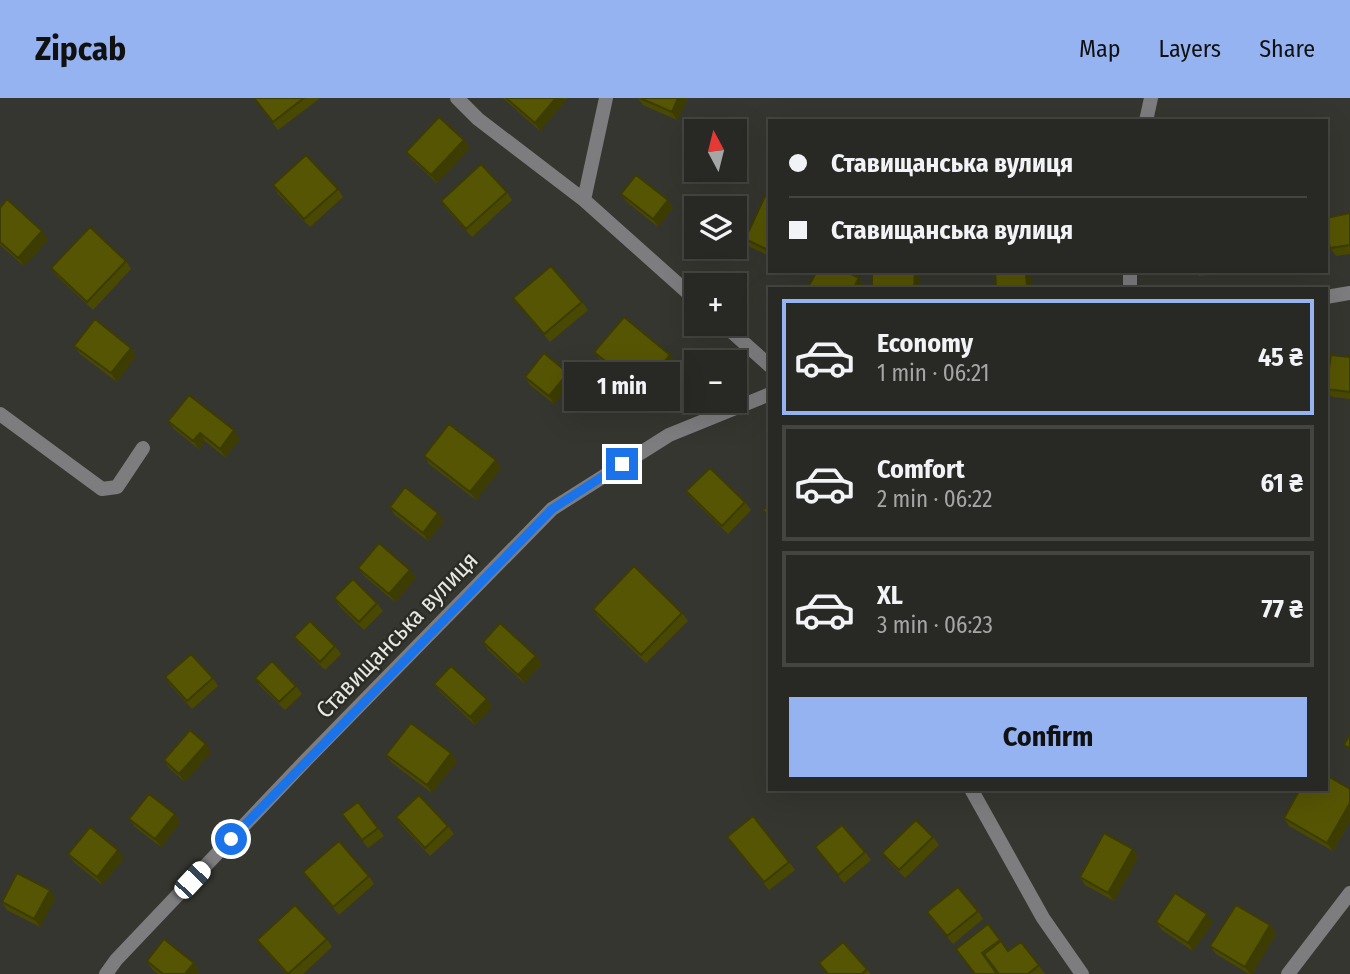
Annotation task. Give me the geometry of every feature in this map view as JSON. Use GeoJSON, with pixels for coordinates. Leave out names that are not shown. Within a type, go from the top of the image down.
{"type":"FeatureCollection","features":[{"type":"Feature","properties":{"kind":"street"},"geometry":{"type":"LineString","coordinates":[[457,98],[478,119],[584,200],[684,289]]}},
{"type":"Feature","properties":{"kind":"street"},"geometry":{"type":"LineString","coordinates":[[584,200],[606,98]]}},
{"type":"Feature","properties":{"kind":"street"},"geometry":{"type":"LineString","coordinates":[[1146,119],[1151,98]]}},
{"type":"Feature","properties":{"kind":"street"},"geometry":{"type":"LineString","coordinates":[[1328,297],[1350,292]]}},
{"type":"Feature","properties":{"kind":"street"},"geometry":{"type":"LineString","coordinates":[[736,336],[768,364]]}},
{"type":"Feature","properties":{"kind":"street","name":"Ставищанська вулиця"},"geometry":{"type":"LineString","coordinates":[[106,974],[116,960],[307,759],[552,509],[669,435],[768,395]]}},
{"type":"Feature","properties":{"kind":"street"},"geometry":{"type":"LineString","coordinates":[[0,414],[102,489],[117,487],[143,448]]}},
{"type":"Feature","properties":{"kind":"street"},"geometry":{"type":"LineString","coordinates":[[972,791],[1043,918],[1083,974]]}},
{"type":"Feature","properties":{"kind":"street"},"geometry":{"type":"LineString","coordinates":[[1288,974],[1350,893]]}},
{"type":"Feature","properties":{"kind":"building"},"geometry":{"type":"Polygon","coordinates":[[[254,98],[304,98],[273,122],[254,98]]]}},
{"type":"Feature","properties":{"kind":"building"},"geometry":{"type":"Polygon","coordinates":[[[506,98],[556,98],[535,123],[506,98]]]}},
{"type":"Feature","properties":{"kind":"building"},"geometry":{"type":"Polygon","coordinates":[[[640,98],[678,98],[672,112],[640,98]]]}},
{"type":"Feature","properties":{"kind":"building"},"geometry":{"type":"Polygon","coordinates":[[[439,117],[464,140],[431,175],[406,152],[439,117]]]}},
{"type":"Feature","properties":{"kind":"building"},"geometry":{"type":"Polygon","coordinates":[[[306,155],[338,189],[304,219],[273,185],[306,155]]]}},
{"type":"Feature","properties":{"kind":"building"},"geometry":{"type":"Polygon","coordinates":[[[481,164],[507,192],[466,229],[441,201],[481,164]]]}},
{"type":"Feature","properties":{"kind":"building"},"geometry":{"type":"Polygon","coordinates":[[[636,175],[668,200],[653,219],[621,194],[636,175]]]}},
{"type":"Feature","properties":{"kind":"building"},"geometry":{"type":"Polygon","coordinates":[[[766,194],[768,195],[768,250],[747,240],[766,194]]]}},
{"type":"Feature","properties":{"kind":"building"},"geometry":{"type":"Polygon","coordinates":[[[7,199],[42,231],[18,258],[0,242],[0,208],[7,199]]]}},
{"type":"Feature","properties":{"kind":"building"},"geometry":{"type":"Polygon","coordinates":[[[1350,213],[1350,245],[1330,248],[1328,218],[1350,213]]]}},
{"type":"Feature","properties":{"kind":"building"},"geometry":{"type":"Polygon","coordinates":[[[90,227],[126,261],[87,302],[51,268],[90,227]]]}},
{"type":"Feature","properties":{"kind":"building"},"geometry":{"type":"Polygon","coordinates":[[[551,266],[582,302],[544,334],[513,298],[551,266]]]}},
{"type":"Feature","properties":{"kind":"building"},"geometry":{"type":"Polygon","coordinates":[[[816,273],[850,273],[859,278],[854,287],[808,287],[816,273]]]}},
{"type":"Feature","properties":{"kind":"building"},"geometry":{"type":"Polygon","coordinates":[[[872,273],[915,273],[914,287],[872,287],[872,273]]]}},
{"type":"Feature","properties":{"kind":"building"},"geometry":{"type":"Polygon","coordinates":[[[995,273],[1026,273],[1027,287],[996,287],[995,273]]]}},
{"type":"Feature","properties":{"kind":"building"},"geometry":{"type":"Polygon","coordinates":[[[624,317],[670,355],[641,390],[594,352],[624,317]]]}},
{"type":"Feature","properties":{"kind":"building"},"geometry":{"type":"Polygon","coordinates":[[[95,319],[131,348],[111,373],[74,346],[95,319]]]}},
{"type":"Feature","properties":{"kind":"building"},"geometry":{"type":"Polygon","coordinates":[[[544,353],[568,373],[549,396],[525,377],[544,353]]]}},
{"type":"Feature","properties":{"kind":"building"},"geometry":{"type":"Polygon","coordinates":[[[1331,355],[1350,357],[1350,392],[1328,389],[1331,355]]]}},
{"type":"Feature","properties":{"kind":"building"},"geometry":{"type":"Polygon","coordinates":[[[189,395],[234,430],[220,449],[200,433],[193,441],[168,421],[189,395]]]}},
{"type":"Feature","properties":{"kind":"building"},"geometry":{"type":"Polygon","coordinates":[[[449,424],[496,460],[470,492],[424,456],[449,424]]]}},
{"type":"Feature","properties":{"kind":"building"},"geometry":{"type":"Polygon","coordinates":[[[710,468],[745,502],[722,526],[686,491],[710,468]]]}},
{"type":"Feature","properties":{"kind":"building"},"geometry":{"type":"Polygon","coordinates":[[[405,487],[438,513],[423,533],[390,507],[405,487]]]}},
{"type":"Feature","properties":{"kind":"building"},"geometry":{"type":"Polygon","coordinates":[[[379,543],[410,570],[389,594],[358,568],[379,543]]]}},
{"type":"Feature","properties":{"kind":"building"},"geometry":{"type":"Polygon","coordinates":[[[634,566],[682,613],[641,655],[593,609],[634,566]]]}},
{"type":"Feature","properties":{"kind":"building"},"geometry":{"type":"Polygon","coordinates":[[[353,579],[377,603],[359,622],[334,598],[353,579]]]}},
{"type":"Feature","properties":{"kind":"building"},"geometry":{"type":"Polygon","coordinates":[[[310,621],[335,646],[320,662],[294,637],[310,621]]]}},
{"type":"Feature","properties":{"kind":"building"},"geometry":{"type":"Polygon","coordinates":[[[500,623],[536,656],[518,675],[483,642],[500,623]]]}},
{"type":"Feature","properties":{"kind":"building"},"geometry":{"type":"Polygon","coordinates":[[[191,654],[213,678],[187,701],[165,677],[191,654]]]}},
{"type":"Feature","properties":{"kind":"building"},"geometry":{"type":"Polygon","coordinates":[[[272,661],[296,686],[279,702],[255,678],[272,661]]]}},
{"type":"Feature","properties":{"kind":"building"},"geometry":{"type":"Polygon","coordinates":[[[451,666],[487,699],[470,717],[434,684],[451,666]]]}},
{"type":"Feature","properties":{"kind":"building"},"geometry":{"type":"Polygon","coordinates":[[[411,723],[451,753],[427,785],[386,755],[411,723]]]}},
{"type":"Feature","properties":{"kind":"building"},"geometry":{"type":"Polygon","coordinates":[[[190,730],[206,744],[179,774],[164,760],[190,730]]]}},
{"type":"Feature","properties":{"kind":"building"},"geometry":{"type":"Polygon","coordinates":[[[1350,734],[1350,748],[1344,745],[1350,734]]]}},
{"type":"Feature","properties":{"kind":"building"},"geometry":{"type":"Polygon","coordinates":[[[1328,776],[1350,789],[1350,803],[1327,843],[1284,818],[1299,791],[1328,791],[1328,776]]]}},
{"type":"Feature","properties":{"kind":"building"},"geometry":{"type":"Polygon","coordinates":[[[149,794],[175,814],[155,839],[129,819],[149,794]]]}},
{"type":"Feature","properties":{"kind":"building"},"geometry":{"type":"Polygon","coordinates":[[[419,795],[448,826],[425,848],[396,817],[419,795]]]}},
{"type":"Feature","properties":{"kind":"building"},"geometry":{"type":"Polygon","coordinates":[[[358,802],[378,828],[362,840],[342,814],[358,802]]]}},
{"type":"Feature","properties":{"kind":"building"},"geometry":{"type":"Polygon","coordinates":[[[753,816],[789,862],[764,882],[727,837],[753,816]]]}},
{"type":"Feature","properties":{"kind":"building"},"geometry":{"type":"Polygon","coordinates":[[[916,820],[933,837],[899,870],[882,853],[916,820]]]}},
{"type":"Feature","properties":{"kind":"building"},"geometry":{"type":"Polygon","coordinates":[[[842,825],[865,852],[838,875],[815,847],[842,825]]]}},
{"type":"Feature","properties":{"kind":"building"},"geometry":{"type":"Polygon","coordinates":[[[90,827],[118,850],[97,877],[68,854],[90,827]]]}},
{"type":"Feature","properties":{"kind":"building"},"geometry":{"type":"Polygon","coordinates":[[[1104,833],[1133,849],[1108,893],[1080,877],[1104,833]]]}},
{"type":"Feature","properties":{"kind":"building"},"geometry":{"type":"Polygon","coordinates":[[[339,841],[369,876],[333,907],[303,872],[339,841]]]}},
{"type":"Feature","properties":{"kind":"building"},"geometry":{"type":"Polygon","coordinates":[[[17,873],[50,890],[34,919],[2,902],[17,873]]]}},
{"type":"Feature","properties":{"kind":"building"},"geometry":{"type":"Polygon","coordinates":[[[958,887],[978,911],[947,936],[927,912],[958,887]]]}},
{"type":"Feature","properties":{"kind":"building"},"geometry":{"type":"Polygon","coordinates":[[[1175,893],[1207,914],[1188,943],[1156,922],[1175,893]]]}},
{"type":"Feature","properties":{"kind":"building"},"geometry":{"type":"Polygon","coordinates":[[[295,905],[327,939],[288,974],[257,940],[295,905]]]}},
{"type":"Feature","properties":{"kind":"building"},"geometry":{"type":"Polygon","coordinates":[[[1236,905],[1270,925],[1245,967],[1210,946],[1236,905]]]}},
{"type":"Feature","properties":{"kind":"building"},"geometry":{"type":"Polygon","coordinates":[[[988,924],[1000,940],[982,953],[997,974],[975,974],[956,949],[988,924]]]}},
{"type":"Feature","properties":{"kind":"building"},"geometry":{"type":"Polygon","coordinates":[[[164,939],[194,963],[185,974],[163,974],[147,961],[164,939]]]}},
{"type":"Feature","properties":{"kind":"building"},"geometry":{"type":"Polygon","coordinates":[[[1001,941],[1008,951],[1021,942],[1039,965],[1028,974],[999,974],[984,954],[1001,941]]]}},
{"type":"Feature","properties":{"kind":"building"},"geometry":{"type":"Polygon","coordinates":[[[843,942],[867,969],[862,974],[828,974],[819,963],[843,942]]]}},
{"type":"Feature","properties":{"kind":"route"},"geometry":{"type":"LineString","coordinates":[[231,839],[552,509],[622,464]]}}]}
